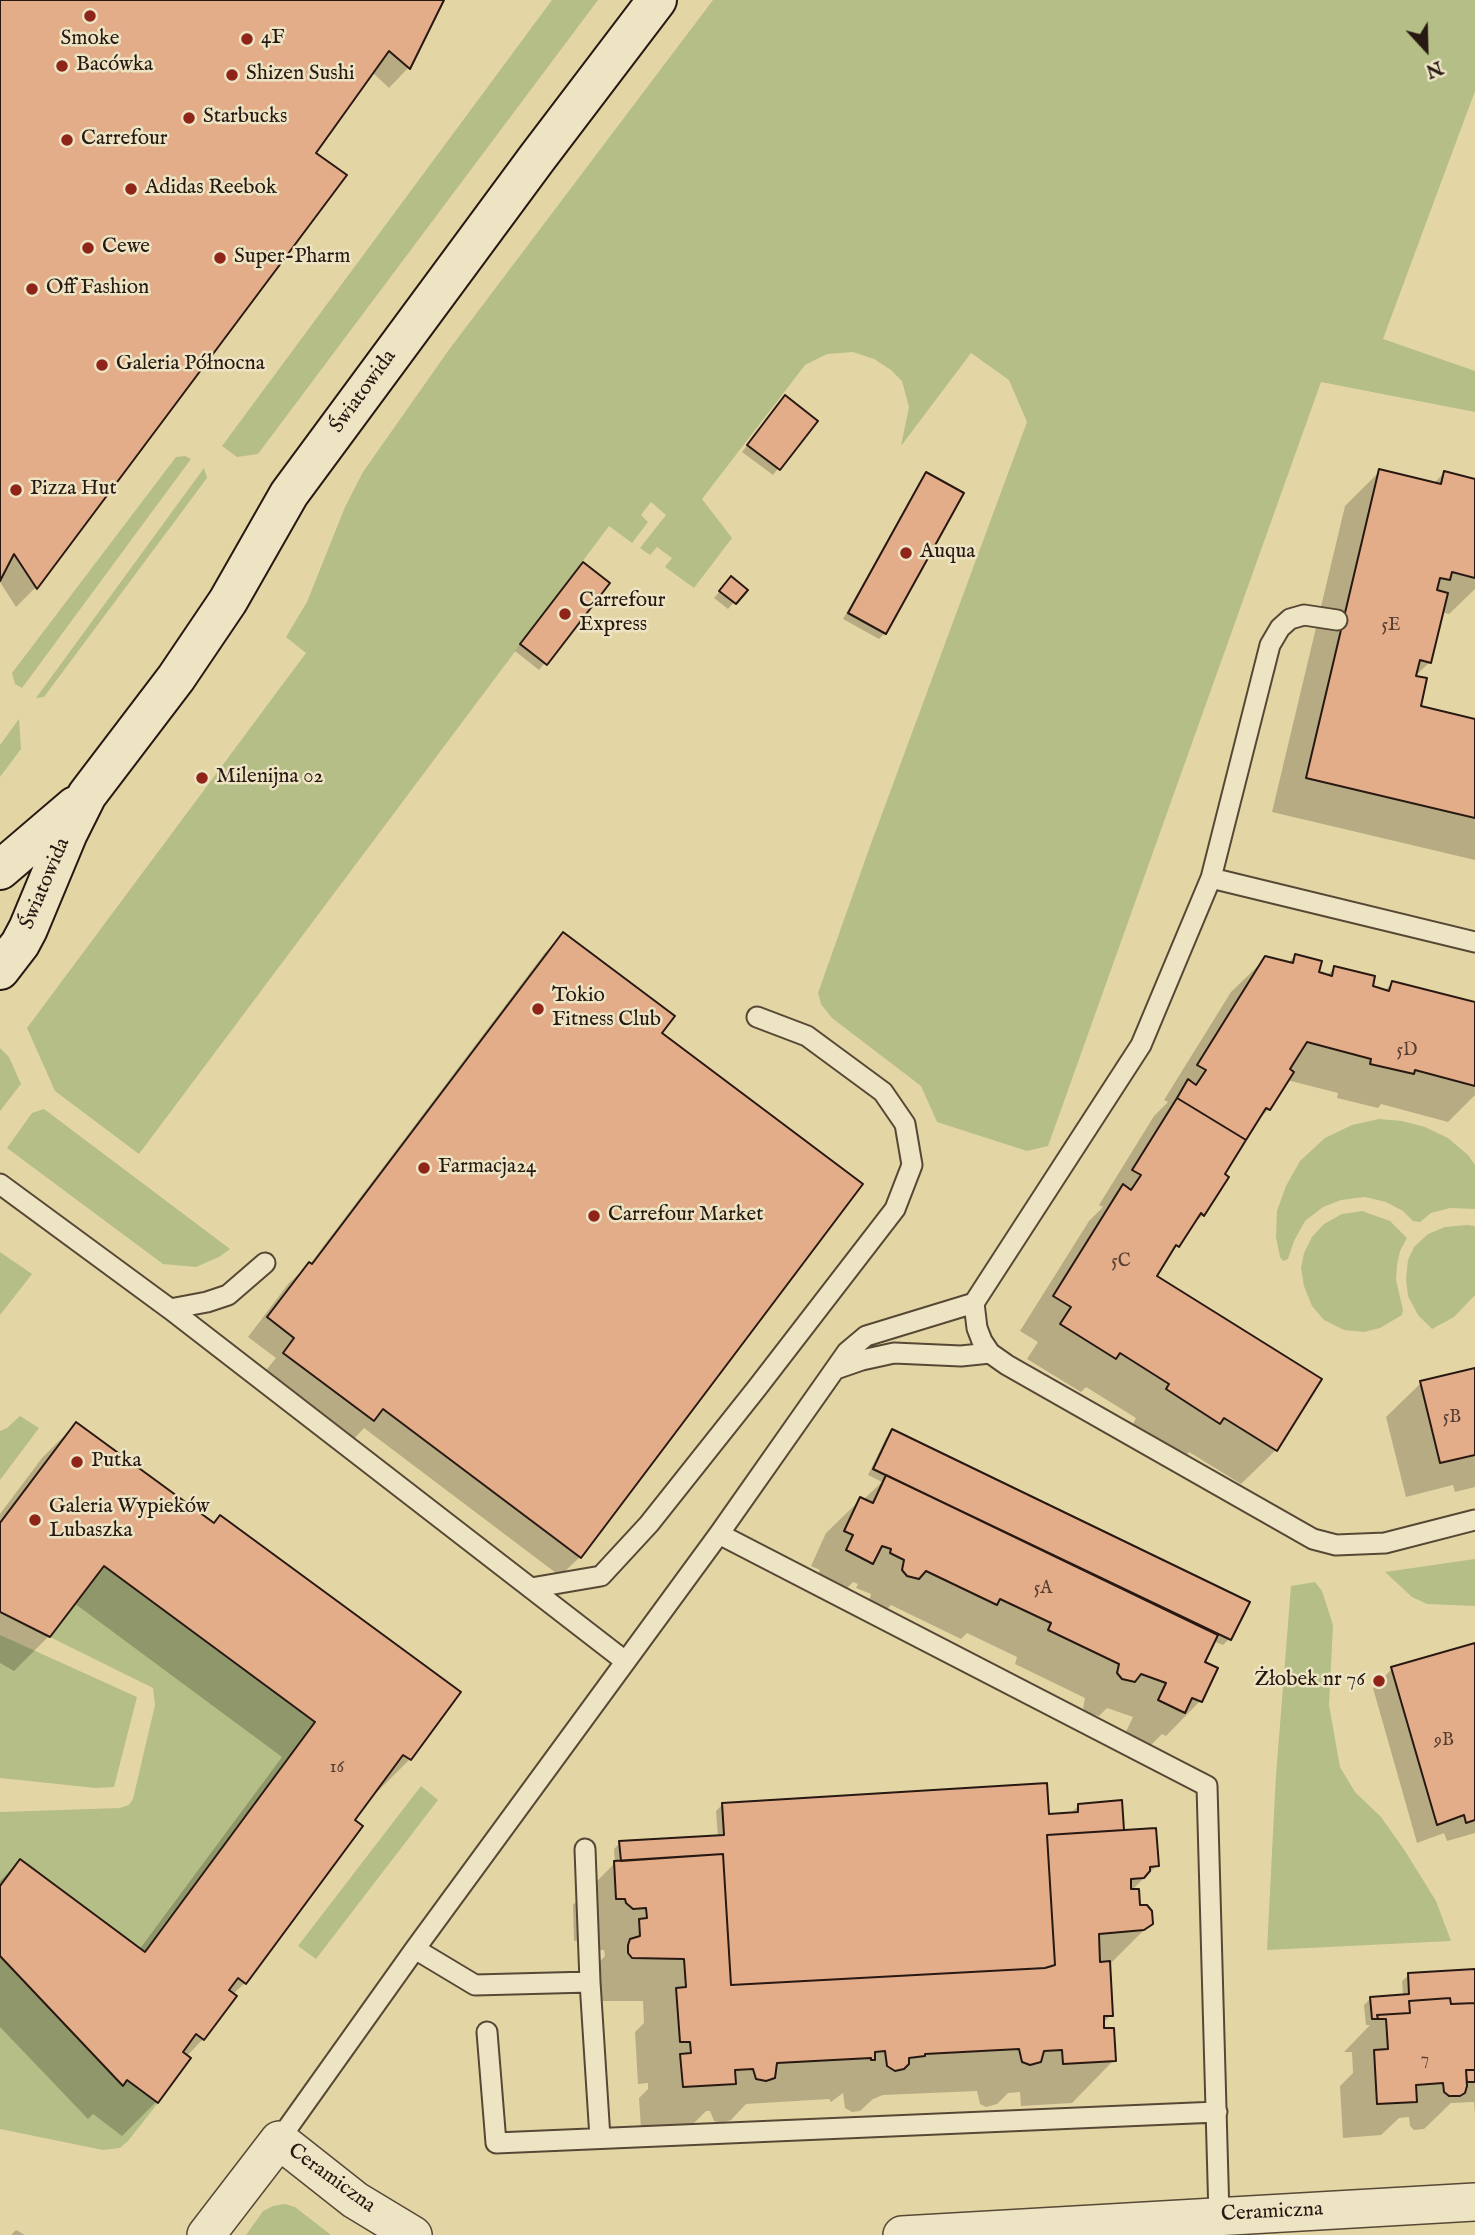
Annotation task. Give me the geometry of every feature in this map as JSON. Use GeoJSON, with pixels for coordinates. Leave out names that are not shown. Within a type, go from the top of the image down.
{"type":"FeatureCollection","features":[{"type":"Feature","properties":{"kind":"street","name":"Światowida"},"geometry":{"type":"LineString","coordinates":[[0,970],[28,929],[87,795],[176,678],[229,601],[289,494],[657,0]]}},
{"type":"Feature","properties":{"kind":"street","name":"Światowida"},"geometry":{"type":"LineString","coordinates":[[0,870],[87,795]]}},
{"type":"Feature","properties":{"kind":"street","name":"Ceramiczna"},"geometry":{"type":"LineString","coordinates":[[206,2235],[279,2140],[355,2200],[413,2235]]}},
{"type":"Feature","properties":{"kind":"street","name":"Ceramiczna"},"geometry":{"type":"LineString","coordinates":[[902,2235],[1475,2202]]}},
{"type":"Feature","properties":{"kind":"lane"},"geometry":{"type":"LineString","coordinates":[[1337,620],[1304,615],[1290,619],[1280,628],[1270,645],[1211,877],[1141,1045],[974,1303],[977,1328],[990,1353],[1007,1365],[1313,1539],[1336,1545],[1385,1543],[1475,1520]]}},
{"type":"Feature","properties":{"kind":"lane"},"geometry":{"type":"LineString","coordinates":[[1211,877],[1475,942]]}},
{"type":"Feature","properties":{"kind":"lane"},"geometry":{"type":"LineString","coordinates":[[531,1588],[601,1576],[649,1524],[895,1209],[912,1165],[905,1124],[883,1092],[807,1036],[757,1017]]}},
{"type":"Feature","properties":{"kind":"lane"},"geometry":{"type":"LineString","coordinates":[[0,1184],[170,1309],[625,1661]]}},
{"type":"Feature","properties":{"kind":"lane"},"geometry":{"type":"LineString","coordinates":[[170,1309],[228,1295],[265,1263]]}},
{"type":"Feature","properties":{"kind":"lane"},"geometry":{"type":"LineString","coordinates":[[279,2140],[848,1352],[866,1336],[974,1303]]}},
{"type":"Feature","properties":{"kind":"lane"},"geometry":{"type":"LineString","coordinates":[[836,1369],[894,1353],[961,1356],[990,1353]]}},
{"type":"Feature","properties":{"kind":"lane"},"geometry":{"type":"LineString","coordinates":[[719,1534],[1207,1786],[1219,2216]]}},
{"type":"Feature","properties":{"kind":"lane"},"geometry":{"type":"LineString","coordinates":[[585,1849],[600,2138]]}},
{"type":"Feature","properties":{"kind":"lane"},"geometry":{"type":"LineString","coordinates":[[415,1949],[475,1985],[590,1982]]}},
{"type":"Feature","properties":{"kind":"lane"},"geometry":{"type":"LineString","coordinates":[[488,2032],[496,2143],[1217,2112]]}},
{"type":"Feature","properties":{"kind":"green space"},"geometry":{"type":"Polygon","coordinates":[[[552,0],[598,0],[258,454],[237,457],[222,446],[552,0]]]}},
{"type":"Feature","properties":{"kind":"green space"},"geometry":{"type":"Polygon","coordinates":[[[713,0],[1475,0],[1475,91],[1383,339],[1475,371],[1475,412],[1321,382],[1048,1146],[1027,1151],[937,1122],[921,1086],[832,1018],[821,1004],[818,993],[1027,422],[1009,380],[971,353],[901,446],[909,407],[902,381],[874,359],[853,352],[827,354],[805,365],[702,499],[732,538],[694,588],[665,567],[672,558],[657,547],[650,555],[640,548],[666,515],[651,502],[641,515],[648,522],[632,543],[609,526],[139,1154],[55,1091],[27,1028],[306,653],[286,637],[307,602],[345,507],[363,472],[448,351],[713,0]]]}},
{"type":"Feature","properties":{"kind":"green space"},"geometry":{"type":"Polygon","coordinates":[[[185,456],[191,459],[22,688],[15,684],[12,673],[176,457],[185,456]]]}},
{"type":"Feature","properties":{"kind":"green space"},"geometry":{"type":"Polygon","coordinates":[[[204,468],[207,478],[44,697],[36,698],[204,468]]]}},
{"type":"Feature","properties":{"kind":"green space"},"geometry":{"type":"Polygon","coordinates":[[[19,719],[21,749],[0,777],[0,745],[19,719]]]}},
{"type":"Feature","properties":{"kind":"green space"},"geometry":{"type":"Polygon","coordinates":[[[0,1048],[9,1057],[21,1084],[0,1111],[0,1048]]]}},
{"type":"Feature","properties":{"kind":"green space"},"geometry":{"type":"Polygon","coordinates":[[[44,1109],[230,1249],[196,1267],[163,1264],[7,1148],[32,1113],[44,1109]]]}},
{"type":"Feature","properties":{"kind":"green space"},"geometry":{"type":"Polygon","coordinates":[[[1379,1119],[1425,1127],[1448,1138],[1468,1155],[1475,1165],[1475,1209],[1450,1208],[1431,1213],[1420,1222],[1413,1221],[1403,1211],[1386,1202],[1365,1197],[1341,1200],[1323,1207],[1305,1221],[1288,1259],[1283,1261],[1276,1237],[1277,1211],[1286,1186],[1300,1161],[1325,1138],[1352,1125],[1379,1119]]]}},
{"type":"Feature","properties":{"kind":"green space"},"geometry":{"type":"Polygon","coordinates":[[[1362,1211],[1390,1221],[1407,1238],[1400,1251],[1396,1280],[1402,1315],[1380,1328],[1364,1332],[1344,1330],[1324,1320],[1312,1306],[1304,1286],[1301,1268],[1304,1253],[1312,1237],[1324,1224],[1342,1214],[1362,1211]]]}},
{"type":"Feature","properties":{"kind":"green space"},"geometry":{"type":"Polygon","coordinates":[[[1475,1226],[1475,1295],[1454,1317],[1432,1329],[1418,1315],[1408,1296],[1408,1260],[1414,1247],[1428,1234],[1445,1227],[1475,1226]]]}},
{"type":"Feature","properties":{"kind":"green space"},"geometry":{"type":"Polygon","coordinates":[[[0,1252],[32,1274],[0,1315],[0,1252]]]}},
{"type":"Feature","properties":{"kind":"green space"},"geometry":{"type":"Polygon","coordinates":[[[20,1416],[39,1428],[0,1480],[0,1431],[20,1416]]]}},
{"type":"Feature","properties":{"kind":"green space"},"geometry":{"type":"Polygon","coordinates":[[[1475,1559],[1475,1606],[1427,1604],[1412,1597],[1385,1572],[1475,1559]]]}},
{"type":"Feature","properties":{"kind":"green space"},"geometry":{"type":"Polygon","coordinates":[[[104,1566],[315,1722],[145,1952],[20,1859],[0,1886],[0,1812],[120,1808],[129,1805],[133,1799],[155,1705],[153,1688],[50,1637],[104,1566]]]}},
{"type":"Feature","properties":{"kind":"green space"},"geometry":{"type":"Polygon","coordinates":[[[1315,1582],[1322,1591],[1333,1625],[1329,1705],[1340,1767],[1355,1792],[1381,1817],[1405,1851],[1436,1901],[1451,1941],[1267,1950],[1276,1775],[1291,1586],[1315,1582]]]}},
{"type":"Feature","properties":{"kind":"green space"},"geometry":{"type":"Polygon","coordinates":[[[0,1635],[137,1697],[114,1787],[96,1788],[0,1778],[0,1635]]]}},
{"type":"Feature","properties":{"kind":"green space"},"geometry":{"type":"Polygon","coordinates":[[[421,1786],[438,1800],[316,1959],[298,1946],[421,1786]]]}},
{"type":"Feature","properties":{"kind":"green space"},"geometry":{"type":"Polygon","coordinates":[[[0,1956],[123,2086],[127,2080],[158,2103],[120,2148],[103,2150],[0,2129],[0,1956]]]}},
{"type":"Feature","properties":{"kind":"green space"},"geometry":{"type":"Polygon","coordinates":[[[285,2204],[295,2207],[331,2235],[246,2235],[263,2211],[285,2204]]]}},
{"type":"Feature","properties":{"kind":"building","name":"Galeria Północna"},"geometry":{"type":"Polygon","coordinates":[[[0,0],[444,0],[410,69],[389,51],[316,153],[347,175],[37,589],[14,554],[0,581],[0,0]]]}},
{"type":"Feature","properties":{"kind":"building"},"geometry":{"type":"Polygon","coordinates":[[[785,395],[818,421],[780,470],[747,445],[785,395]]]}},
{"type":"Feature","properties":{"kind":"building"},"geometry":{"type":"Polygon","coordinates":[[[1379,469],[1441,484],[1444,471],[1475,479],[1475,578],[1452,572],[1450,580],[1440,578],[1437,590],[1448,593],[1431,663],[1420,660],[1416,676],[1427,678],[1421,706],[1475,719],[1475,818],[1306,778],[1379,469]]]}},
{"type":"Feature","properties":{"kind":"building","name":"Auqua"},"geometry":{"type":"Polygon","coordinates":[[[926,472],[964,493],[886,634],[848,613],[926,472]]]}},
{"type":"Feature","properties":{"kind":"building","name":"Carrefour Express"},"geometry":{"type":"Polygon","coordinates":[[[583,562],[610,583],[547,665],[520,644],[583,562]]]}},
{"type":"Feature","properties":{"kind":"building"},"geometry":{"type":"Polygon","coordinates":[[[731,576],[748,590],[736,604],[719,591],[731,576]]]}},
{"type":"Feature","properties":{"kind":"building","name":"Carrefour Market"},"geometry":{"type":"Polygon","coordinates":[[[563,932],[675,1016],[662,1033],[863,1184],[581,1558],[383,1409],[374,1421],[283,1353],[294,1338],[267,1317],[309,1262],[312,1264],[563,932]]]}},
{"type":"Feature","properties":{"kind":"building"},"geometry":{"type":"Polygon","coordinates":[[[1295,954],[1322,961],[1319,972],[1332,976],[1334,966],[1375,976],[1373,986],[1389,991],[1392,981],[1475,1002],[1475,1086],[1415,1070],[1414,1074],[1370,1064],[1371,1059],[1307,1042],[1290,1069],[1294,1072],[1270,1110],[1266,1108],[1246,1140],[1177,1098],[1188,1079],[1196,1085],[1206,1070],[1197,1065],[1265,956],[1293,963],[1295,954]]]}},
{"type":"Feature","properties":{"kind":"building"},"geometry":{"type":"Polygon","coordinates":[[[1177,1098],[1246,1140],[1225,1174],[1229,1177],[1204,1216],[1201,1213],[1179,1247],[1176,1245],[1157,1276],[1322,1379],[1277,1451],[1224,1418],[1220,1424],[1166,1389],[1169,1384],[1120,1353],[1116,1359],[1060,1324],[1071,1307],[1053,1296],[1123,1184],[1131,1190],[1141,1175],[1132,1170],[1177,1098]]]}},
{"type":"Feature","properties":{"kind":"building"},"geometry":{"type":"Polygon","coordinates":[[[1475,1368],[1475,1455],[1440,1463],[1420,1381],[1475,1368]]]}},
{"type":"Feature","properties":{"kind":"building"},"geometry":{"type":"Polygon","coordinates":[[[76,1422],[214,1523],[220,1515],[461,1692],[411,1760],[403,1755],[355,1820],[363,1826],[246,1984],[238,1978],[229,1990],[237,1996],[204,2040],[196,2034],[183,2052],[191,2058],[158,2103],[127,2080],[123,2086],[0,1956],[0,1886],[20,1859],[145,1952],[315,1722],[104,1566],[50,1637],[0,1612],[0,1523],[76,1422]]]}},
{"type":"Feature","properties":{"kind":"building"},"geometry":{"type":"Polygon","coordinates":[[[892,1429],[1250,1602],[1231,1640],[873,1469],[892,1429]]]}},
{"type":"Feature","properties":{"kind":"building"},"geometry":{"type":"Polygon","coordinates":[[[886,1475],[1218,1635],[1205,1662],[1218,1668],[1202,1702],[1192,1698],[1185,1713],[1158,1700],[1166,1683],[1141,1674],[1135,1682],[1122,1679],[1117,1673],[1119,1664],[1048,1630],[1051,1623],[1000,1599],[997,1605],[926,1571],[919,1579],[907,1576],[902,1570],[904,1560],[890,1553],[891,1549],[882,1546],[873,1564],[846,1550],[853,1535],[844,1531],[860,1497],[873,1503],[886,1475]]]}},
{"type":"Feature","properties":{"kind":"building"},"geometry":{"type":"Polygon","coordinates":[[[1475,1643],[1475,1820],[1466,1823],[1464,1815],[1437,1825],[1391,1667],[1475,1643]]]}},
{"type":"Feature","properties":{"kind":"building"},"geometry":{"type":"Polygon","coordinates":[[[1047,1783],[1049,1814],[1078,1812],[1078,1804],[1122,1800],[1124,1830],[1047,1835],[1055,1965],[1045,1968],[731,1985],[723,1854],[621,1861],[619,1841],[724,1835],[722,1803],[1047,1783]]]}},
{"type":"Feature","properties":{"kind":"building"},"geometry":{"type":"Polygon","coordinates":[[[1156,1828],[1159,1866],[1150,1867],[1144,1878],[1131,1879],[1131,1889],[1139,1889],[1140,1905],[1147,1905],[1152,1911],[1153,1924],[1144,1930],[1099,1934],[1100,1962],[1110,1961],[1113,2016],[1104,2016],[1104,2028],[1114,2028],[1116,2061],[1063,2064],[1062,2050],[1044,2051],[1041,2062],[1030,2065],[1022,2062],[1019,2049],[925,2054],[909,2058],[909,2064],[904,2069],[895,2071],[887,2066],[885,2051],[875,2052],[875,2060],[871,2058],[777,2063],[775,2078],[766,2081],[756,2079],[753,2069],[735,2070],[736,2084],[683,2087],[680,2054],[691,2053],[690,2042],[680,2042],[676,1988],[686,1987],[684,1959],[632,1958],[628,1953],[628,1945],[630,1939],[640,1936],[639,1919],[647,1918],[646,1908],[633,1909],[625,1899],[616,1899],[614,1861],[723,1854],[731,1985],[1045,1968],[1055,1965],[1047,1835],[1156,1828]]]}},
{"type":"Feature","properties":{"kind":"building"},"geometry":{"type":"Polygon","coordinates":[[[1475,1969],[1475,2003],[1451,2004],[1450,1998],[1409,2001],[1410,2013],[1377,2015],[1378,2019],[1372,2019],[1370,1997],[1409,1994],[1408,1973],[1475,1969]]]}},
{"type":"Feature","properties":{"kind":"building"},"geometry":{"type":"Polygon","coordinates":[[[1450,1998],[1451,2004],[1475,2003],[1475,2070],[1466,2070],[1465,2093],[1449,2096],[1444,2092],[1443,2083],[1416,2085],[1417,2102],[1377,2104],[1374,2050],[1388,2049],[1386,2019],[1378,2019],[1377,2015],[1410,2013],[1409,2001],[1450,1998]]]}},
{"type":"Feature","properties":{"kind":"building"},"geometry":{"type":"Polygon","coordinates":[[[1466,2070],[1475,2070],[1475,2082],[1467,2082],[1466,2070]]]}},
{"type":"Feature","properties":{"kind":"place","name":"Smoke"},"geometry":{"type":"Point","coordinates":[90,16]}},
{"type":"Feature","properties":{"kind":"place","name":"4F"},"geometry":{"type":"Point","coordinates":[247,39]}},
{"type":"Feature","properties":{"kind":"place","name":"Bacówka"},"geometry":{"type":"Point","coordinates":[62,66]}},
{"type":"Feature","properties":{"kind":"place","name":"Shizen Sushi"},"geometry":{"type":"Point","coordinates":[232,75]}},
{"type":"Feature","properties":{"kind":"place","name":"Starbucks"},"geometry":{"type":"Point","coordinates":[189,118]}},
{"type":"Feature","properties":{"kind":"place","name":"Carrefour"},"geometry":{"type":"Point","coordinates":[67,140]}},
{"type":"Feature","properties":{"kind":"place","name":"Adidas Reebok"},"geometry":{"type":"Point","coordinates":[131,189]}},
{"type":"Feature","properties":{"kind":"place","name":"Cewe"},"geometry":{"type":"Point","coordinates":[88,248]}},
{"type":"Feature","properties":{"kind":"place","name":"Super-Pharm"},"geometry":{"type":"Point","coordinates":[220,258]}},
{"type":"Feature","properties":{"kind":"place","name":"Off Fashion"},"geometry":{"type":"Point","coordinates":[32,289]}},
{"type":"Feature","properties":{"kind":"place","name":"Galeria Północna"},"geometry":{"type":"Point","coordinates":[102,365]}},
{"type":"Feature","properties":{"kind":"place","name":"Pizza Hut"},"geometry":{"type":"Point","coordinates":[16,490]}},
{"type":"Feature","properties":{"kind":"place","name":"Auqua"},"geometry":{"type":"Point","coordinates":[906,553]}},
{"type":"Feature","properties":{"kind":"place","name":"Carrefour Express"},"geometry":{"type":"Point","coordinates":[565,614]}},
{"type":"Feature","properties":{"kind":"place","name":"Milenijna 02"},"geometry":{"type":"Point","coordinates":[202,778]}},
{"type":"Feature","properties":{"kind":"place","name":"Tokio Fitness Club"},"geometry":{"type":"Point","coordinates":[538,1009]}},
{"type":"Feature","properties":{"kind":"place","name":"Farmacja24"},"geometry":{"type":"Point","coordinates":[424,1168]}},
{"type":"Feature","properties":{"kind":"place","name":"Carrefour Market"},"geometry":{"type":"Point","coordinates":[594,1216]}},
{"type":"Feature","properties":{"kind":"place","name":"Putka"},"geometry":{"type":"Point","coordinates":[77,1462]}},
{"type":"Feature","properties":{"kind":"place","name":"Galeria Wypieków Lubaszka"},"geometry":{"type":"Point","coordinates":[35,1520]}},
{"type":"Feature","properties":{"kind":"place","name":"Żłobek nr 76"},"geometry":{"type":"Point","coordinates":[1379,1681]}}]}
